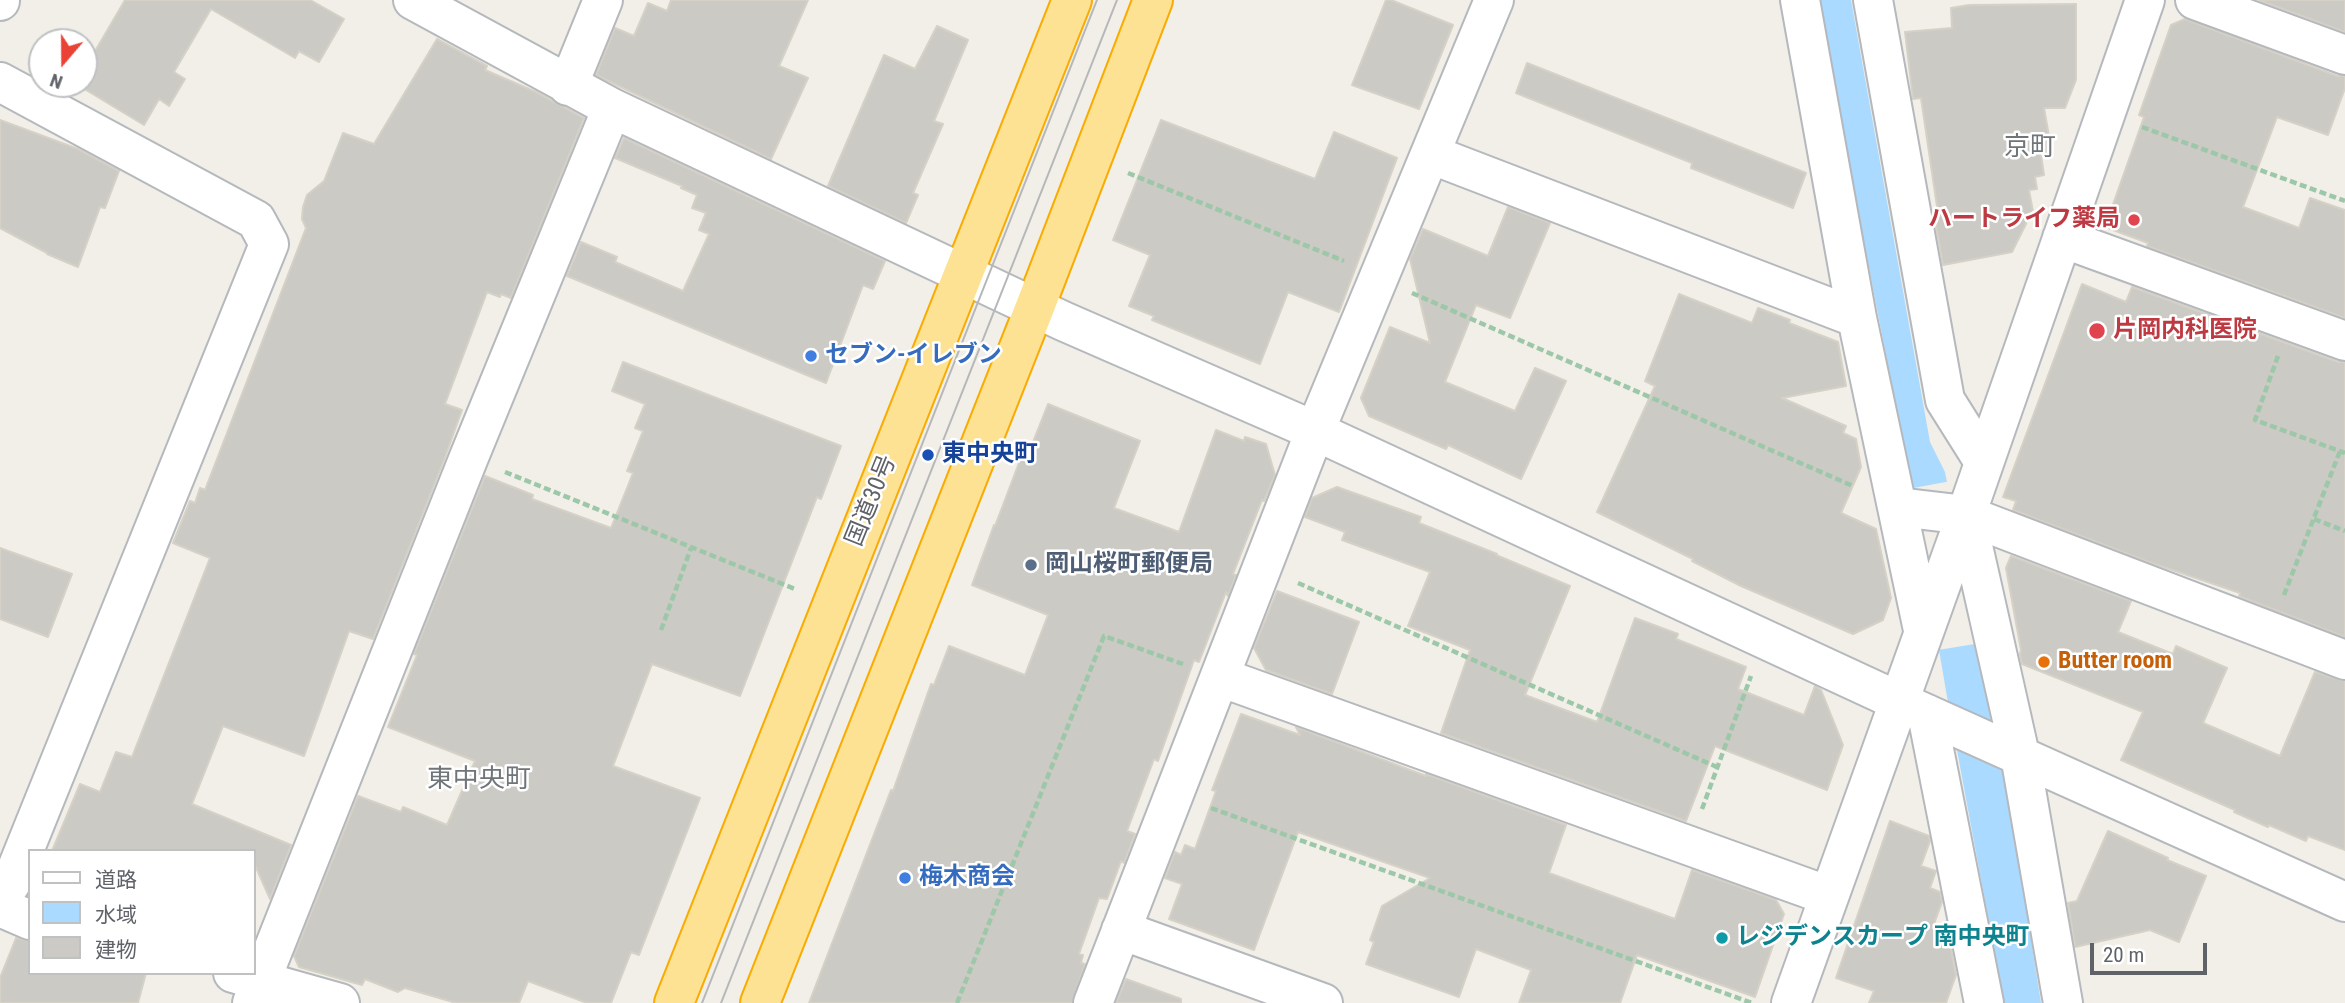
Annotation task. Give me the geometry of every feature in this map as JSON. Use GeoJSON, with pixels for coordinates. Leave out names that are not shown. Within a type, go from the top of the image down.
{"type":"FeatureCollection","features":[{"type":"Feature","properties":{"kind":"highway","name":"国道30号"},"geometry":{"type":"LineString","coordinates":[[674,1003],[1072,0]]}},
{"type":"Feature","properties":{"kind":"highway"},"geometry":{"type":"LineString","coordinates":[[760,1003],[1035,307],[1153,0]]}},
{"type":"Feature","properties":{"kind":"street"},"geometry":{"type":"LineString","coordinates":[[413,0],[612,108],[1035,307],[1315,431],[1925,713],[2345,902]]}},
{"type":"Feature","properties":{"kind":"street"},"geometry":{"type":"LineString","coordinates":[[568,86],[603,0]]}},
{"type":"Feature","properties":{"kind":"street"},"geometry":{"type":"LineString","coordinates":[[1093,1003],[1315,431],[1494,0]]}},
{"type":"Feature","properties":{"kind":"street"},"geometry":{"type":"LineString","coordinates":[[1800,0],[1857,318],[1939,517],[2014,753],[2063,1003]]}},
{"type":"Feature","properties":{"kind":"street"},"geometry":{"type":"LineString","coordinates":[[1872,0],[1945,400],[1984,462]]}},
{"type":"Feature","properties":{"kind":"street"},"geometry":{"type":"LineString","coordinates":[[1984,1003],[1925,713],[1929,615],[1939,517],[1984,462],[2146,0]]}},
{"type":"Feature","properties":{"kind":"street"},"geometry":{"type":"LineString","coordinates":[[2194,0],[2345,55]]}},
{"type":"Feature","properties":{"kind":"street"},"geometry":{"type":"LineString","coordinates":[[0,82],[256,220],[269,244],[11,883],[0,900]]}},
{"type":"Feature","properties":{"kind":"street"},"geometry":{"type":"LineString","coordinates":[[256,967],[612,108]]}},
{"type":"Feature","properties":{"kind":"street"},"geometry":{"type":"LineString","coordinates":[[1430,154],[1857,318]]}},
{"type":"Feature","properties":{"kind":"street"},"geometry":{"type":"LineString","coordinates":[[2063,238],[2345,341]]}},
{"type":"Feature","properties":{"kind":"street"},"geometry":{"type":"LineString","coordinates":[[1929,615],[1939,517]]}},
{"type":"Feature","properties":{"kind":"street"},"geometry":{"type":"LineString","coordinates":[[1939,517],[2345,660]]}},
{"type":"Feature","properties":{"kind":"street"},"geometry":{"type":"LineString","coordinates":[[1220,677],[1829,896]]}},
{"type":"Feature","properties":{"kind":"street"},"geometry":{"type":"LineString","coordinates":[[1791,1003],[1829,896],[1925,713]]}},
{"type":"Feature","properties":{"kind":"street"},"geometry":{"type":"LineString","coordinates":[[0,907],[28,919]]}},
{"type":"Feature","properties":{"kind":"street"},"geometry":{"type":"LineString","coordinates":[[1121,930],[1323,1003]]}},
{"type":"Feature","properties":{"kind":"street"},"geometry":{"type":"LineString","coordinates":[[248,986],[340,1003]]}},
{"type":"Feature","properties":{"kind":"path"},"geometry":{"type":"LineString","coordinates":[[2106,114],[2345,201]]}},
{"type":"Feature","properties":{"kind":"path"},"geometry":{"type":"LineString","coordinates":[[1122,170],[1379,276],[1415,295],[1939,517]]}},
{"type":"Feature","properties":{"kind":"path"},"geometry":{"type":"LineString","coordinates":[[2270,632],[2342,452],[2255,420],[2291,321]]}},
{"type":"Feature","properties":{"kind":"path"},"geometry":{"type":"LineString","coordinates":[[469,457],[803,592]]}},
{"type":"Feature","properties":{"kind":"path"},"geometry":{"type":"LineString","coordinates":[[2314,519],[2345,531]]}},
{"type":"Feature","properties":{"kind":"path"},"geometry":{"type":"LineString","coordinates":[[661,630],[691,548]]}},
{"type":"Feature","properties":{"kind":"path"},"geometry":{"type":"LineString","coordinates":[[1262,568],[1717,767]]}},
{"type":"Feature","properties":{"kind":"path"},"geometry":{"type":"LineString","coordinates":[[957,1003],[1104,636],[1220,677]]}},
{"type":"Feature","properties":{"kind":"path"},"geometry":{"type":"LineString","coordinates":[[1688,846],[1753,671]]}},
{"type":"Feature","properties":{"kind":"path"},"geometry":{"type":"LineString","coordinates":[[1174,795],[1753,1003]]}},
{"type":"Feature","properties":{"kind":"water"},"geometry":{"type":"Polygon","coordinates":[[[1817,0],[1851,0],[1930,442],[1945,472],[2004,769],[2041,1003],[2004,1003],[1911,484],[1817,0]]]}},
{"type":"Feature","properties":{"kind":"pier"},"geometry":{"type":"Polygon","coordinates":[[[1951,481],[1981,643],[1938,650],[1908,489],[1951,481]]]}},
{"type":"Feature","properties":{"kind":"building"},"geometry":{"type":"Polygon","coordinates":[[[125,0],[310,0],[344,19],[319,62],[299,51],[295,58],[211,9],[174,72],[185,79],[169,106],[159,99],[144,125],[98,97],[98,46],[125,0]]]}},
{"type":"Feature","properties":{"kind":"building"},"geometry":{"type":"Polygon","coordinates":[[[671,0],[808,0],[779,66],[808,78],[771,159],[596,75],[615,28],[634,36],[648,3],[667,11],[671,0]]]}},
{"type":"Feature","properties":{"kind":"building"},"geometry":{"type":"Polygon","coordinates":[[[1386,0],[1453,25],[1419,109],[1352,85],[1386,0]]]}},
{"type":"Feature","properties":{"kind":"building"},"geometry":{"type":"Polygon","coordinates":[[[2259,0],[2345,0],[2345,32],[2259,0]]]}},
{"type":"Feature","properties":{"kind":"building"},"geometry":{"type":"Polygon","coordinates":[[[2076,4],[2076,80],[2065,108],[2044,108],[2052,153],[2041,155],[2044,175],[2035,177],[2037,189],[2029,190],[2034,217],[2026,219],[2012,252],[1943,265],[1934,214],[1938,213],[1921,98],[1913,99],[1905,32],[1952,28],[1951,8],[1969,5],[2076,4]]]}},
{"type":"Feature","properties":{"kind":"building"},"geometry":{"type":"Polygon","coordinates":[[[2185,19],[2337,76],[2345,76],[2345,88],[2328,135],[2277,117],[2243,207],[2299,228],[2310,198],[2345,210],[2345,318],[2147,246],[2148,243],[2105,227],[2144,117],[2139,115],[2171,25],[2185,19]]]}},
{"type":"Feature","properties":{"kind":"building"},"geometry":{"type":"Polygon","coordinates":[[[937,26],[968,40],[934,121],[943,124],[913,193],[918,195],[906,223],[828,186],[884,55],[915,69],[937,26]]]}},
{"type":"Feature","properties":{"kind":"building"},"geometry":{"type":"Polygon","coordinates":[[[437,39],[487,66],[485,70],[536,92],[584,118],[511,298],[487,292],[445,404],[462,410],[444,460],[373,639],[349,631],[304,756],[223,726],[192,804],[291,845],[270,899],[256,868],[256,849],[53,849],[80,784],[100,792],[116,752],[132,757],[210,558],[173,543],[190,501],[195,503],[200,488],[205,490],[306,228],[302,219],[307,195],[324,181],[343,133],[374,144],[437,39]]]}},
{"type":"Feature","properties":{"kind":"building"},"geometry":{"type":"Polygon","coordinates":[[[1527,63],[1806,173],[1793,208],[1691,168],[1692,163],[1516,93],[1527,63]]]}},
{"type":"Feature","properties":{"kind":"building"},"geometry":{"type":"Polygon","coordinates":[[[0,120],[78,149],[119,171],[105,208],[100,207],[78,267],[47,254],[0,228],[0,120]]]}},
{"type":"Feature","properties":{"kind":"building"},"geometry":{"type":"Polygon","coordinates":[[[1161,120],[1315,179],[1334,132],[1397,158],[1339,312],[1288,292],[1260,364],[1152,320],[1154,316],[1129,306],[1150,255],[1113,240],[1161,120]]]}},
{"type":"Feature","properties":{"kind":"building"},"geometry":{"type":"Polygon","coordinates":[[[624,138],[885,261],[873,289],[863,285],[826,383],[567,276],[581,242],[617,257],[615,262],[683,291],[709,234],[699,230],[706,213],[692,208],[697,195],[615,158],[624,138]]]}},
{"type":"Feature","properties":{"kind":"building"},"geometry":{"type":"Polygon","coordinates":[[[1508,207],[1550,223],[1510,318],[1476,305],[1445,382],[1515,411],[1535,368],[1566,381],[1521,479],[1448,445],[1446,449],[1369,416],[1361,398],[1390,327],[1430,343],[1410,259],[1423,229],[1488,256],[1508,207]]]}},
{"type":"Feature","properties":{"kind":"building"},"geometry":{"type":"Polygon","coordinates":[[[2082,284],[2126,302],[2132,287],[2338,362],[2345,362],[2345,637],[2239,596],[2240,593],[2146,561],[2013,510],[2016,501],[2003,497],[2082,284]]]}},
{"type":"Feature","properties":{"kind":"building"},"geometry":{"type":"Polygon","coordinates":[[[1679,294],[1752,323],[1758,308],[1838,342],[1846,386],[1782,398],[1846,426],[1843,433],[1856,439],[1861,467],[1841,513],[1876,529],[1891,598],[1883,620],[1853,634],[1741,586],[1597,512],[1655,386],[1645,381],[1679,294]]]}},
{"type":"Feature","properties":{"kind":"building"},"geometry":{"type":"Polygon","coordinates":[[[623,362],[841,446],[821,499],[817,497],[740,696],[652,664],[613,766],[700,798],[639,955],[631,952],[611,1003],[587,1003],[528,981],[519,1003],[456,1003],[405,988],[398,992],[365,979],[362,985],[299,967],[294,956],[358,796],[401,812],[403,807],[447,825],[475,761],[388,727],[485,476],[533,495],[532,499],[611,528],[633,473],[627,471],[643,431],[635,428],[645,404],[612,391],[623,362]]]}},
{"type":"Feature","properties":{"kind":"building"},"geometry":{"type":"Polygon","coordinates":[[[1048,404],[1140,441],[1114,508],[1179,532],[1216,430],[1244,441],[1245,437],[1266,444],[1275,475],[1264,501],[1262,500],[1233,574],[1236,575],[1228,596],[1226,592],[1199,662],[1194,660],[1158,761],[1154,759],[1127,831],[1135,834],[1124,863],[1121,861],[1107,899],[1099,898],[1079,954],[1083,955],[1081,963],[1085,964],[1072,1003],[809,1003],[891,790],[893,791],[931,684],[934,685],[949,646],[1025,675],[1048,615],[972,585],[1022,455],[1027,457],[1048,404]]]}},
{"type":"Feature","properties":{"kind":"building"},"geometry":{"type":"Polygon","coordinates":[[[1337,487],[1421,517],[1419,523],[1570,586],[1525,695],[1597,722],[1635,618],[1678,634],[1676,639],[1746,667],[1738,689],[1804,715],[1815,686],[1821,690],[1843,745],[1827,790],[1715,746],[1686,821],[1441,733],[1470,650],[1408,626],[1430,572],[1342,540],[1345,532],[1305,517],[1312,498],[1337,487]]]}},
{"type":"Feature","properties":{"kind":"building"},"geometry":{"type":"Polygon","coordinates":[[[0,548],[72,574],[48,637],[0,619],[0,548]]]}},
{"type":"Feature","properties":{"kind":"building"},"geometry":{"type":"Polygon","coordinates":[[[2011,556],[2131,601],[2118,632],[2173,654],[2176,646],[2227,668],[2203,723],[2280,756],[2315,672],[2345,681],[2345,850],[2308,836],[2306,841],[2269,825],[2268,827],[2121,760],[2143,712],[2022,664],[2006,568],[2011,556]]]}},
{"type":"Feature","properties":{"kind":"building"},"geometry":{"type":"Polygon","coordinates":[[[1277,591],[1359,622],[1332,694],[1266,670],[1254,648],[1277,591]]]}},
{"type":"Feature","properties":{"kind":"building"},"geometry":{"type":"Polygon","coordinates":[[[1241,714],[1300,735],[1296,727],[1566,825],[1549,873],[1675,919],[1692,870],[1776,900],[1784,914],[1755,997],[1637,955],[1620,1003],[1519,1003],[1531,970],[1476,949],[1459,997],[1366,964],[1374,942],[1370,940],[1382,906],[1430,878],[1298,832],[1254,950],[1169,919],[1182,884],[1165,878],[1175,852],[1181,855],[1185,845],[1195,849],[1216,791],[1212,790],[1241,714]]]}},
{"type":"Feature","properties":{"kind":"building"},"geometry":{"type":"Polygon","coordinates":[[[1890,821],[1929,836],[1930,841],[1921,866],[1936,871],[1930,888],[1940,892],[1942,902],[1934,924],[1947,929],[1956,975],[1946,1003],[1869,1003],[1874,991],[1836,978],[1890,821]]]}},
{"type":"Feature","properties":{"kind":"building"},"geometry":{"type":"Polygon","coordinates":[[[2108,831],[2206,876],[2179,942],[2150,930],[2075,947],[2068,903],[2077,901],[2108,831]]]}},
{"type":"Feature","properties":{"kind":"building"},"geometry":{"type":"Polygon","coordinates":[[[16,938],[28,941],[28,975],[145,975],[138,1003],[0,1003],[0,978],[16,938]]]}},
{"type":"Feature","properties":{"kind":"building"},"geometry":{"type":"Polygon","coordinates":[[[1126,979],[1181,999],[1181,1003],[1116,1003],[1126,979]]]}},
{"type":"Feature","properties":{"kind":"tram line"},"geometry":{"type":"LineString","coordinates":[[702,1003],[1097,0]]}},
{"type":"Feature","properties":{"kind":"tram line"},"geometry":{"type":"LineString","coordinates":[[721,1003],[1117,0]]}},
{"type":"Feature","properties":{"kind":"place","name":"ハートライフ薬局"},"geometry":{"type":"Point","coordinates":[2134,220]}},
{"type":"Feature","properties":{"kind":"place","name":"片岡内科医院"},"geometry":{"type":"Point","coordinates":[2097,331]}},
{"type":"Feature","properties":{"kind":"place","name":"セブン-イレブン"},"geometry":{"type":"Point","coordinates":[811,356]}},
{"type":"Feature","properties":{"kind":"place","name":"東中央町"},"geometry":{"type":"Point","coordinates":[928,455]}},
{"type":"Feature","properties":{"kind":"place","name":"岡山桜町郵便局"},"geometry":{"type":"Point","coordinates":[1031,565]}},
{"type":"Feature","properties":{"kind":"place","name":"Butter room"},"geometry":{"type":"Point","coordinates":[2044,662]}},
{"type":"Feature","properties":{"kind":"place","name":"梅木商会"},"geometry":{"type":"Point","coordinates":[905,878]}},
{"type":"Feature","properties":{"kind":"place","name":"レジデンスカープ 南中央町"},"geometry":{"type":"Point","coordinates":[1722,938]}},
{"type":"Feature","properties":{"kind":"district","name":"京町"},"geometry":{"type":"Point","coordinates":[2030,148]}},
{"type":"Feature","properties":{"kind":"district","name":"東中央町"},"geometry":{"type":"Point","coordinates":[479,780]}}]}
